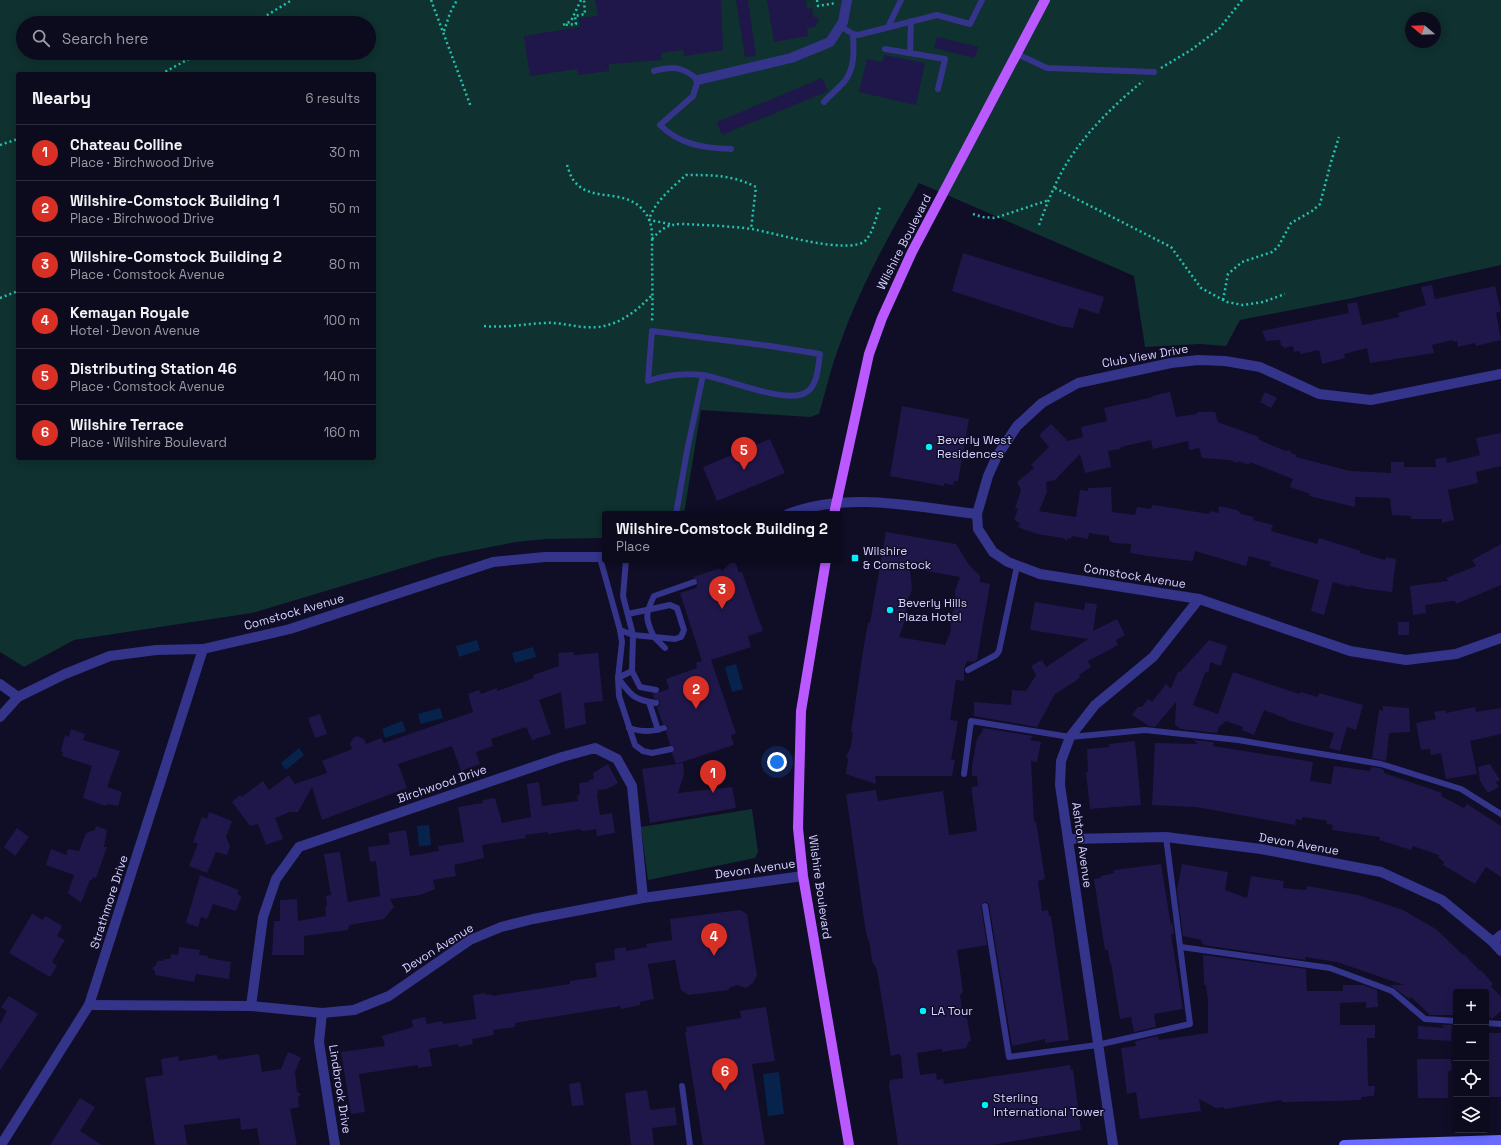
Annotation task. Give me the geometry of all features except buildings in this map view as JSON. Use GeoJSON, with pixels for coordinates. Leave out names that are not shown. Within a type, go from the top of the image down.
{"type":"FeatureCollection","features":[{"type":"Feature","properties":{"kind":"main road","name":"Wilshire Boulevard"},"geometry":{"type":"LineString","coordinates":[[834,511],[869,354],[882,318],[912,252],[1045,0]]}},
{"type":"Feature","properties":{"kind":"main road","name":"Wilshire Boulevard"},"geometry":{"type":"LineString","coordinates":[[826,563],[801,711],[798,828],[803,876],[849,1145]]}},
{"type":"Feature","properties":{"kind":"main road"},"geometry":{"type":"LineString","coordinates":[[1344,1145],[1501,1140]]}},
{"type":"Feature","properties":{"kind":"street"},"geometry":{"type":"LineString","coordinates":[[698,80],[791,58],[830,42],[840,26],[847,0]]}},
{"type":"Feature","properties":{"kind":"street","name":"Club View Drive"},"geometry":{"type":"LineString","coordinates":[[977,514],[988,476],[997,456],[1017,426],[1042,403],[1078,383],[1171,363],[1198,360],[1218,361],[1260,367],[1319,394],[1371,400],[1501,374]]}},
{"type":"Feature","properties":{"kind":"street"},"geometry":{"type":"LineString","coordinates":[[800,511],[836,502],[884,501],[977,514]]}},
{"type":"Feature","properties":{"kind":"street","name":"Comstock Avenue"},"geometry":{"type":"LineString","coordinates":[[977,514],[978,529],[985,541],[994,552],[1017,566],[1040,574],[1199,599],[1350,651],[1406,660],[1456,654],[1501,638]]}},
{"type":"Feature","properties":{"kind":"street","name":"Comstock Avenue"},"geometry":{"type":"LineString","coordinates":[[0,717],[18,697],[65,674],[110,656],[156,650],[203,649],[290,629],[493,562],[545,557],[602,558]]}},
{"type":"Feature","properties":{"kind":"street","name":"Ashton Avenue"},"geometry":{"type":"LineString","coordinates":[[1113,1145],[1097,1045],[1068,839],[1060,777],[1060,761],[1070,737],[1095,705],[1153,657],[1199,599]]}},
{"type":"Feature","properties":{"kind":"street","name":"Strathmore Drive"},"geometry":{"type":"LineString","coordinates":[[1,1145],[89,1005],[203,649]]}},
{"type":"Feature","properties":{"kind":"street"},"geometry":{"type":"LineString","coordinates":[[0,684],[18,697]]}},
{"type":"Feature","properties":{"kind":"street","name":"Birchwood Drive"},"geometry":{"type":"LineString","coordinates":[[251,1006],[263,916],[276,879],[299,847],[562,757],[595,748],[617,760],[632,786],[643,898]]}},
{"type":"Feature","properties":{"kind":"street","name":"Devon Avenue"},"geometry":{"type":"LineString","coordinates":[[1068,839],[1166,837],[1261,849],[1380,872],[1442,900],[1497,938],[1501,951]]}},
{"type":"Feature","properties":{"kind":"street","name":"Devon Avenue"},"geometry":{"type":"LineString","coordinates":[[89,1005],[251,1006],[322,1013],[354,1010],[390,996],[470,940],[501,927],[533,919],[643,898],[803,876]]}},
{"type":"Feature","properties":{"kind":"street","name":"Lindbrook Drive"},"geometry":{"type":"LineString","coordinates":[[322,1013],[319,1042],[335,1145]]}},
{"type":"Feature","properties":{"kind":"lane"},"geometry":{"type":"LineString","coordinates":[[888,26],[901,0]]}},
{"type":"Feature","properties":{"kind":"lane"},"geometry":{"type":"LineString","coordinates":[[840,26],[853,34],[858,35],[937,14],[970,24],[982,0]]}},
{"type":"Feature","properties":{"kind":"lane"},"geometry":{"type":"LineString","coordinates":[[910,53],[911,21]]}},
{"type":"Feature","properties":{"kind":"lane"},"geometry":{"type":"LineString","coordinates":[[824,102],[843,84],[849,74],[854,51],[853,34]]}},
{"type":"Feature","properties":{"kind":"lane"},"geometry":{"type":"LineString","coordinates":[[885,49],[945,59],[938,89]]}},
{"type":"Feature","properties":{"kind":"lane"},"geometry":{"type":"LineString","coordinates":[[1017,54],[1048,68],[1154,72]]}},
{"type":"Feature","properties":{"kind":"lane"},"geometry":{"type":"LineString","coordinates":[[654,71],[672,67],[689,72],[698,80],[693,96],[660,125],[680,141],[714,148],[731,149]]}},
{"type":"Feature","properties":{"kind":"lane"},"geometry":{"type":"LineString","coordinates":[[652,331],[747,342],[820,354],[816,378],[812,387],[802,395],[792,397],[703,375],[678,374],[648,381],[652,331]]}},
{"type":"Feature","properties":{"kind":"lane"},"geometry":{"type":"LineString","coordinates":[[677,511],[703,375]]}},
{"type":"Feature","properties":{"kind":"lane"},"geometry":{"type":"LineString","coordinates":[[604,563],[622,642],[618,678],[619,696],[635,745],[643,751],[652,753],[671,748]]}},
{"type":"Feature","properties":{"kind":"lane"},"geometry":{"type":"LineString","coordinates":[[626,563],[623,596],[633,635],[632,671],[640,687],[656,690]]}},
{"type":"Feature","properties":{"kind":"lane"},"geometry":{"type":"LineString","coordinates":[[968,670],[996,655],[1000,647],[1017,566]]}},
{"type":"Feature","properties":{"kind":"lane"},"geometry":{"type":"LineString","coordinates":[[665,648],[654,637],[647,622],[647,610],[654,596],[694,582]]}},
{"type":"Feature","properties":{"kind":"lane"},"geometry":{"type":"LineString","coordinates":[[620,630],[633,635],[675,639],[681,637],[684,630],[677,608],[670,605],[628,614]]}},
{"type":"Feature","properties":{"kind":"lane"},"geometry":{"type":"LineString","coordinates":[[618,678],[632,671]]}},
{"type":"Feature","properties":{"kind":"lane"},"geometry":{"type":"LineString","coordinates":[[618,678],[632,696],[642,702],[652,702],[658,730]]}},
{"type":"Feature","properties":{"kind":"lane"},"geometry":{"type":"LineString","coordinates":[[964,774],[971,721],[1070,737],[1145,730],[1238,740],[1381,764],[1461,789],[1501,814]]}},
{"type":"Feature","properties":{"kind":"lane"},"geometry":{"type":"LineString","coordinates":[[629,728],[639,731],[658,730],[664,728]]}},
{"type":"Feature","properties":{"kind":"lane"},"geometry":{"type":"LineString","coordinates":[[985,906],[1009,1057],[1097,1045],[1190,1024],[1166,837]]}},
{"type":"Feature","properties":{"kind":"lane"},"geometry":{"type":"LineString","coordinates":[[1181,947],[1330,968],[1392,991],[1425,1019],[1453,1021]]}},
{"type":"Feature","properties":{"kind":"lane"},"geometry":{"type":"LineString","coordinates":[[1489,1023],[1501,1024]]}},
{"type":"Feature","properties":{"kind":"lane"},"geometry":{"type":"LineString","coordinates":[[682,1086],[690,1145]]}},
{"type":"Feature","properties":{"kind":"path"},"geometry":{"type":"LineString","coordinates":[[266,16],[292,0]]}},
{"type":"Feature","properties":{"kind":"path"},"geometry":{"type":"LineString","coordinates":[[431,0],[472,107]]}},
{"type":"Feature","properties":{"kind":"path"},"geometry":{"type":"LineString","coordinates":[[444,32],[450,13],[457,0]]}},
{"type":"Feature","properties":{"kind":"path"},"geometry":{"type":"LineString","coordinates":[[582,0],[585,14],[575,16],[576,24],[563,25],[571,21],[582,0]]}},
{"type":"Feature","properties":{"kind":"path"},"geometry":{"type":"LineString","coordinates":[[817,0],[818,6],[837,3]]}},
{"type":"Feature","properties":{"kind":"path"},"geometry":{"type":"LineString","coordinates":[[1039,225],[1049,199],[1067,163],[1082,141],[1114,107],[1154,72],[1191,50],[1219,29],[1242,0]]}},
{"type":"Feature","properties":{"kind":"path"},"geometry":{"type":"LineString","coordinates":[[165,72],[187,60]]}},
{"type":"Feature","properties":{"kind":"path"},"geometry":{"type":"LineString","coordinates":[[1223,300],[1228,274],[1242,262],[1272,252],[1278,247],[1291,223],[1312,211],[1320,204],[1339,138]]}},
{"type":"Feature","properties":{"kind":"path"},"geometry":{"type":"LineString","coordinates":[[0,145],[16,140]]}},
{"type":"Feature","properties":{"kind":"path"},"geometry":{"type":"LineString","coordinates":[[567,165],[574,181],[579,186],[596,193],[625,197],[638,206],[649,220],[670,224],[751,229],[829,245],[855,245],[864,241],[870,235],[880,208]]}},
{"type":"Feature","properties":{"kind":"path"},"geometry":{"type":"LineString","coordinates":[[652,331],[654,294],[652,239],[649,220],[651,213],[670,190],[686,175],[719,175],[743,180],[756,187],[751,229]]}},
{"type":"Feature","properties":{"kind":"path"},"geometry":{"type":"LineString","coordinates":[[1055,188],[1172,247],[1201,288],[1223,300],[1243,305],[1262,302],[1285,294]]}},
{"type":"Feature","properties":{"kind":"path"},"geometry":{"type":"LineString","coordinates":[[973,214],[995,218],[1049,199]]}},
{"type":"Feature","properties":{"kind":"path"},"geometry":{"type":"LineString","coordinates":[[652,239],[660,230],[670,224]]}},
{"type":"Feature","properties":{"kind":"path"},"geometry":{"type":"LineString","coordinates":[[0,298],[16,292]]}},
{"type":"Feature","properties":{"kind":"path"},"geometry":{"type":"LineString","coordinates":[[484,326],[499,327],[546,323],[587,328],[605,325],[622,321],[639,309],[654,294]]}},
{"type":"Feature","properties":{"kind":"green space"},"geometry":{"type":"Polygon","coordinates":[[[0,0],[1501,0],[1501,265],[1353,298],[1240,320],[1226,346],[1200,344],[1145,347],[1134,276],[919,183],[886,242],[857,302],[834,361],[819,414],[810,417],[701,410],[684,511],[602,511],[602,538],[546,539],[516,542],[439,557],[252,613],[74,640],[24,667],[0,652],[0,0]]]}},
{"type":"Feature","properties":{"kind":"green space"},"geometry":{"type":"Polygon","coordinates":[[[752,809],[758,852],[755,858],[648,880],[641,827],[752,809]]]}},
{"type":"Feature","properties":{"kind":"water"},"geometry":{"type":"Polygon","coordinates":[[[477,640],[480,650],[459,657],[456,646],[477,640]]]}},
{"type":"Feature","properties":{"kind":"water"},"geometry":{"type":"Polygon","coordinates":[[[533,647],[536,657],[515,663],[512,653],[533,647]]]}},
{"type":"Feature","properties":{"kind":"water"},"geometry":{"type":"Polygon","coordinates":[[[736,664],[743,689],[732,692],[725,667],[736,664]]]}},
{"type":"Feature","properties":{"kind":"water"},"geometry":{"type":"Polygon","coordinates":[[[440,708],[443,718],[421,724],[418,714],[440,708]]]}},
{"type":"Feature","properties":{"kind":"water"},"geometry":{"type":"Polygon","coordinates":[[[402,721],[406,731],[385,738],[382,729],[402,721]]]}},
{"type":"Feature","properties":{"kind":"water"},"geometry":{"type":"Polygon","coordinates":[[[299,748],[304,755],[286,770],[281,763],[299,748]]]}},
{"type":"Feature","properties":{"kind":"water"},"geometry":{"type":"Polygon","coordinates":[[[429,825],[431,845],[419,846],[417,826],[429,825]]]}},
{"type":"Feature","properties":{"kind":"water"},"geometry":{"type":"Polygon","coordinates":[[[779,1072],[784,1114],[768,1116],[763,1074],[779,1072]]]}},
{"type":"Feature","properties":{"kind":"place","name":"Beverly West Residences"},"geometry":{"type":"Point","coordinates":[929,447]}},
{"type":"Feature","properties":{"kind":"place","name":"Distributing Station 46"},"geometry":{"type":"Point","coordinates":[744,470]}},
{"type":"Feature","properties":{"kind":"place","name":"Wilshire & Comstock"},"geometry":{"type":"Point","coordinates":[855,558]}},
{"type":"Feature","properties":{"kind":"place","name":"Wilshire-Comstock Building 2"},"geometry":{"type":"Point","coordinates":[722,609]}},
{"type":"Feature","properties":{"kind":"place","name":"Beverly Hills Plaza Hotel"},"geometry":{"type":"Point","coordinates":[890,610]}},
{"type":"Feature","properties":{"kind":"place","name":"Wilshire-Comstock Building 1"},"geometry":{"type":"Point","coordinates":[696,709]}},
{"type":"Feature","properties":{"kind":"place","name":"Chateau Colline"},"geometry":{"type":"Point","coordinates":[713,793]}},
{"type":"Feature","properties":{"kind":"place","name":"Kemayan Royale"},"geometry":{"type":"Point","coordinates":[714,956]}},
{"type":"Feature","properties":{"kind":"place","name":"LA Tour"},"geometry":{"type":"Point","coordinates":[923,1011]}},
{"type":"Feature","properties":{"kind":"place","name":"Wilshire Terrace"},"geometry":{"type":"Point","coordinates":[725,1091]}},
{"type":"Feature","properties":{"kind":"place","name":"Sterling International Tower"},"geometry":{"type":"Point","coordinates":[985,1105]}}]}
